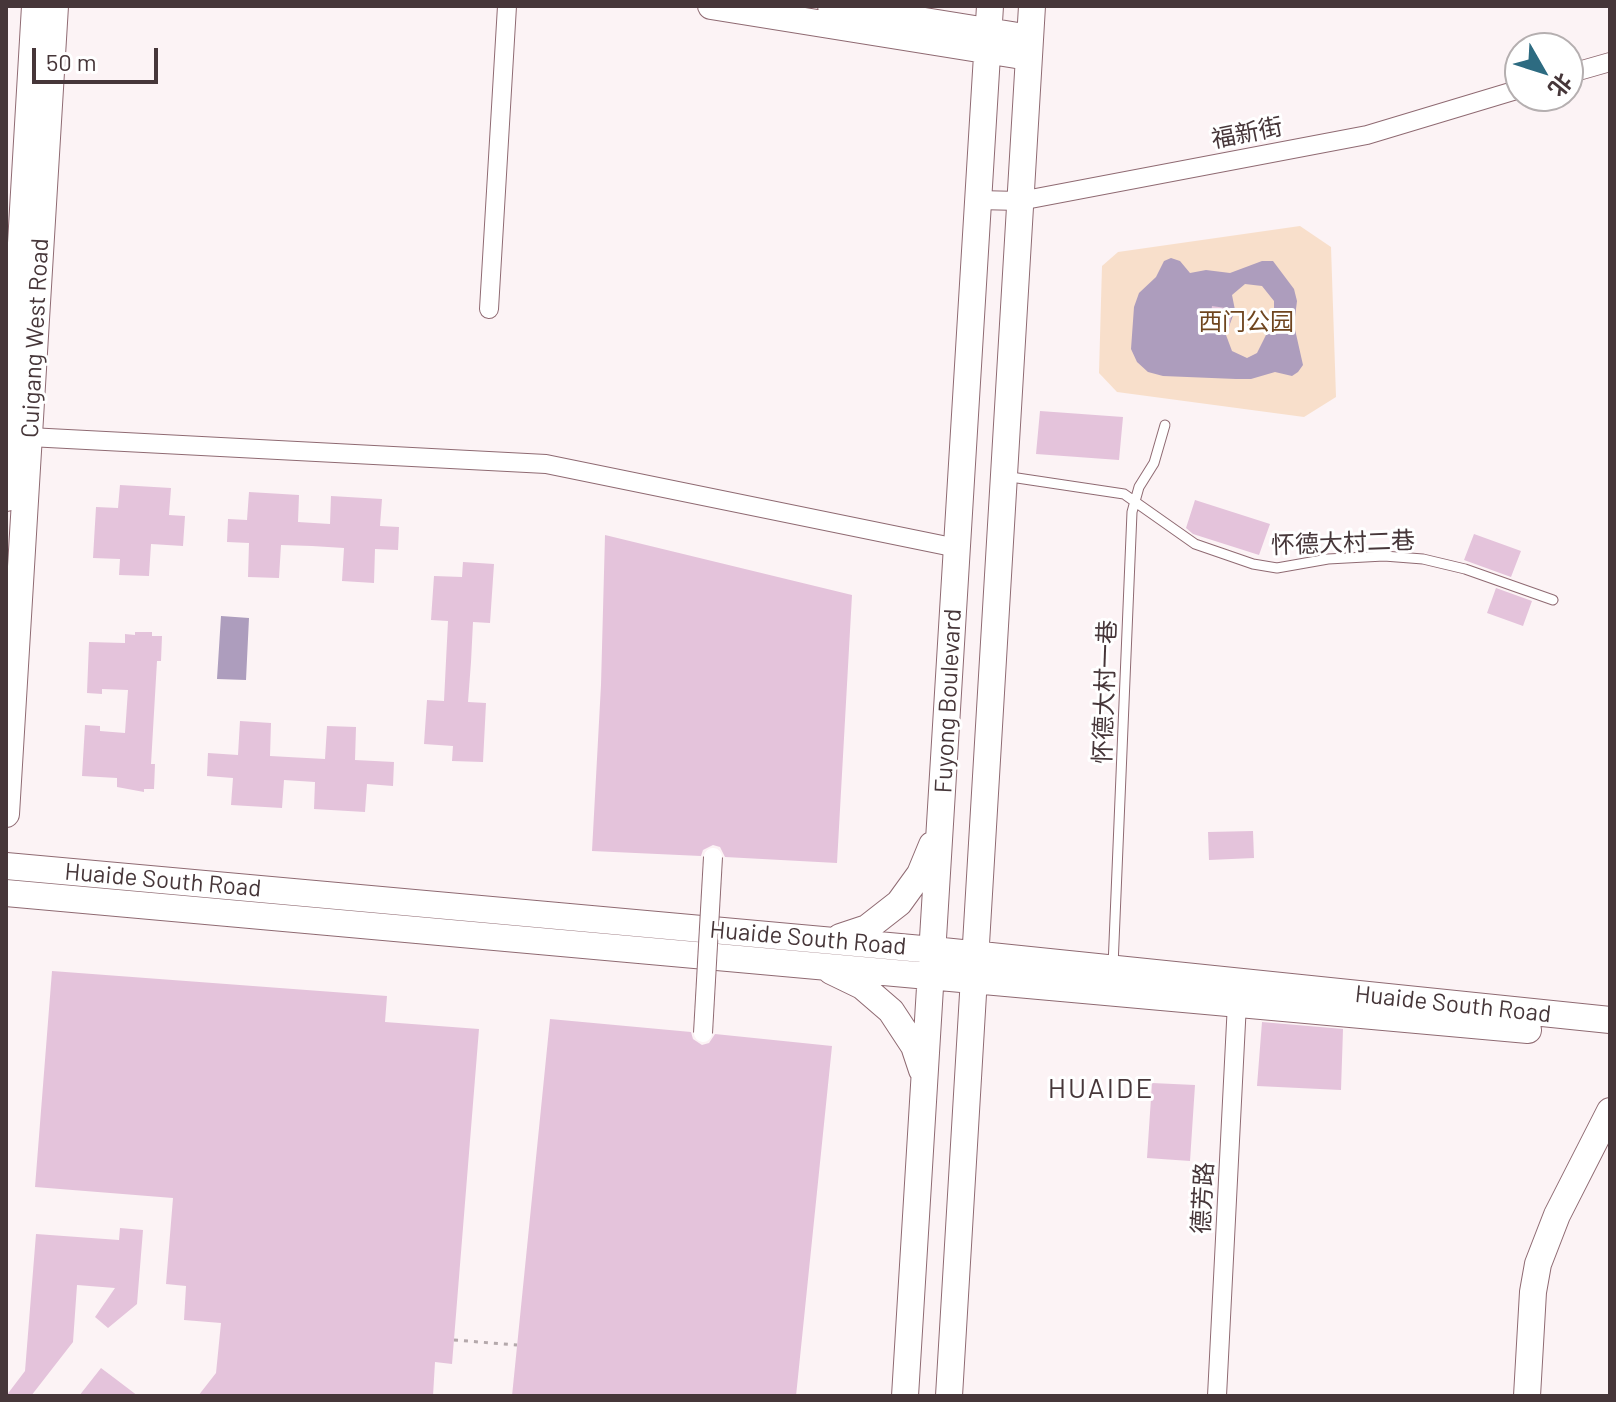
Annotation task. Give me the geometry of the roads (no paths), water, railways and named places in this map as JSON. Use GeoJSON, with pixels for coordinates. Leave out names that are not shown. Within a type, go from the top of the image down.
{"type":"FeatureCollection","features":[{"type":"Feature","properties":{"kind":"main road","name":"Cuigang West Road"},"geometry":{"type":"LineString","coordinates":[[6,498],[35,6]]}},
{"type":"Feature","properties":{"kind":"main road","name":"Cuigang West Road"},"geometry":{"type":"LineString","coordinates":[[6,814],[55,6]]}},
{"type":"Feature","properties":{"kind":"main road"},"geometry":{"type":"LineString","coordinates":[[711,6],[989,29]]}},
{"type":"Feature","properties":{"kind":"main road"},"geometry":{"type":"LineString","coordinates":[[831,6],[989,29],[1018,36],[1029,49]]}},
{"type":"Feature","properties":{"kind":"main road","name":"Fuyong Boulevard"},"geometry":{"type":"LineString","coordinates":[[949,1396],[1032,6]]}},
{"type":"Feature","properties":{"kind":"main road","name":"Fuyong Boulevard"},"geometry":{"type":"LineString","coordinates":[[905,1396],[989,29]]}},
{"type":"Feature","properties":{"kind":"main road"},"geometry":{"type":"LineString","coordinates":[[924,1086],[921,1064],[914,1046],[891,1011],[814,952],[867,928],[899,903],[925,862],[940,819]]}},
{"type":"Feature","properties":{"kind":"main road","name":"Huaide South Road"},"geometry":{"type":"LineString","coordinates":[[6,866],[814,952]]}},
{"type":"Feature","properties":{"kind":"main road","name":"Huaide South Road"},"geometry":{"type":"LineString","coordinates":[[6,893],[932,962],[1237,1003],[1610,1037]]}},
{"type":"Feature","properties":{"kind":"main road","name":"Huaide South Road"},"geometry":{"type":"LineString","coordinates":[[976,966],[1113,968],[1610,1020]]}},
{"type":"Feature","properties":{"kind":"main road"},"geometry":{"type":"LineString","coordinates":[[1527,1396],[1533,1292],[1538,1264],[1557,1215],[1610,1111]]}},
{"type":"Feature","properties":{"kind":"street"},"geometry":{"type":"LineString","coordinates":[[489,309],[507,6]]}},
{"type":"Feature","properties":{"kind":"street"},"geometry":{"type":"LineString","coordinates":[[1584,69],[1610,62]]}},
{"type":"Feature","properties":{"kind":"street","name":"福新街"},"geometry":{"type":"LineString","coordinates":[[978,200],[1020,201],[1367,135],[1504,94]]}},
{"type":"Feature","properties":{"kind":"street"},"geometry":{"type":"LineString","coordinates":[[29,437],[546,464],[957,548]]}},
{"type":"Feature","properties":{"kind":"street"},"geometry":{"type":"LineString","coordinates":[[703,1033],[713,857]]}},
{"type":"Feature","properties":{"kind":"street","name":"德芳路"},"geometry":{"type":"LineString","coordinates":[[1217,1396],[1237,1003]]}},
{"type":"Feature","properties":{"kind":"lane","name":"怀德大村一巷"},"geometry":{"type":"LineString","coordinates":[[1113,968],[1134,500],[1154,463],[1165,425]]}},
{"type":"Feature","properties":{"kind":"lane","name":"怀德大村二巷"},"geometry":{"type":"LineString","coordinates":[[1004,476],[1111,491],[1134,500],[1195,544],[1253,564],[1277,568],[1384,556],[1423,559],[1465,569],[1553,600]]}},
{"type":"Feature","properties":{"kind":"district","name":"HUAIDE"},"geometry":{"type":"Point","coordinates":[1101,1089]}},
{"type":"Feature","properties":{"kind":"park label","name":"西门公园"},"geometry":{"type":"Point","coordinates":[1246,322]}}]}
